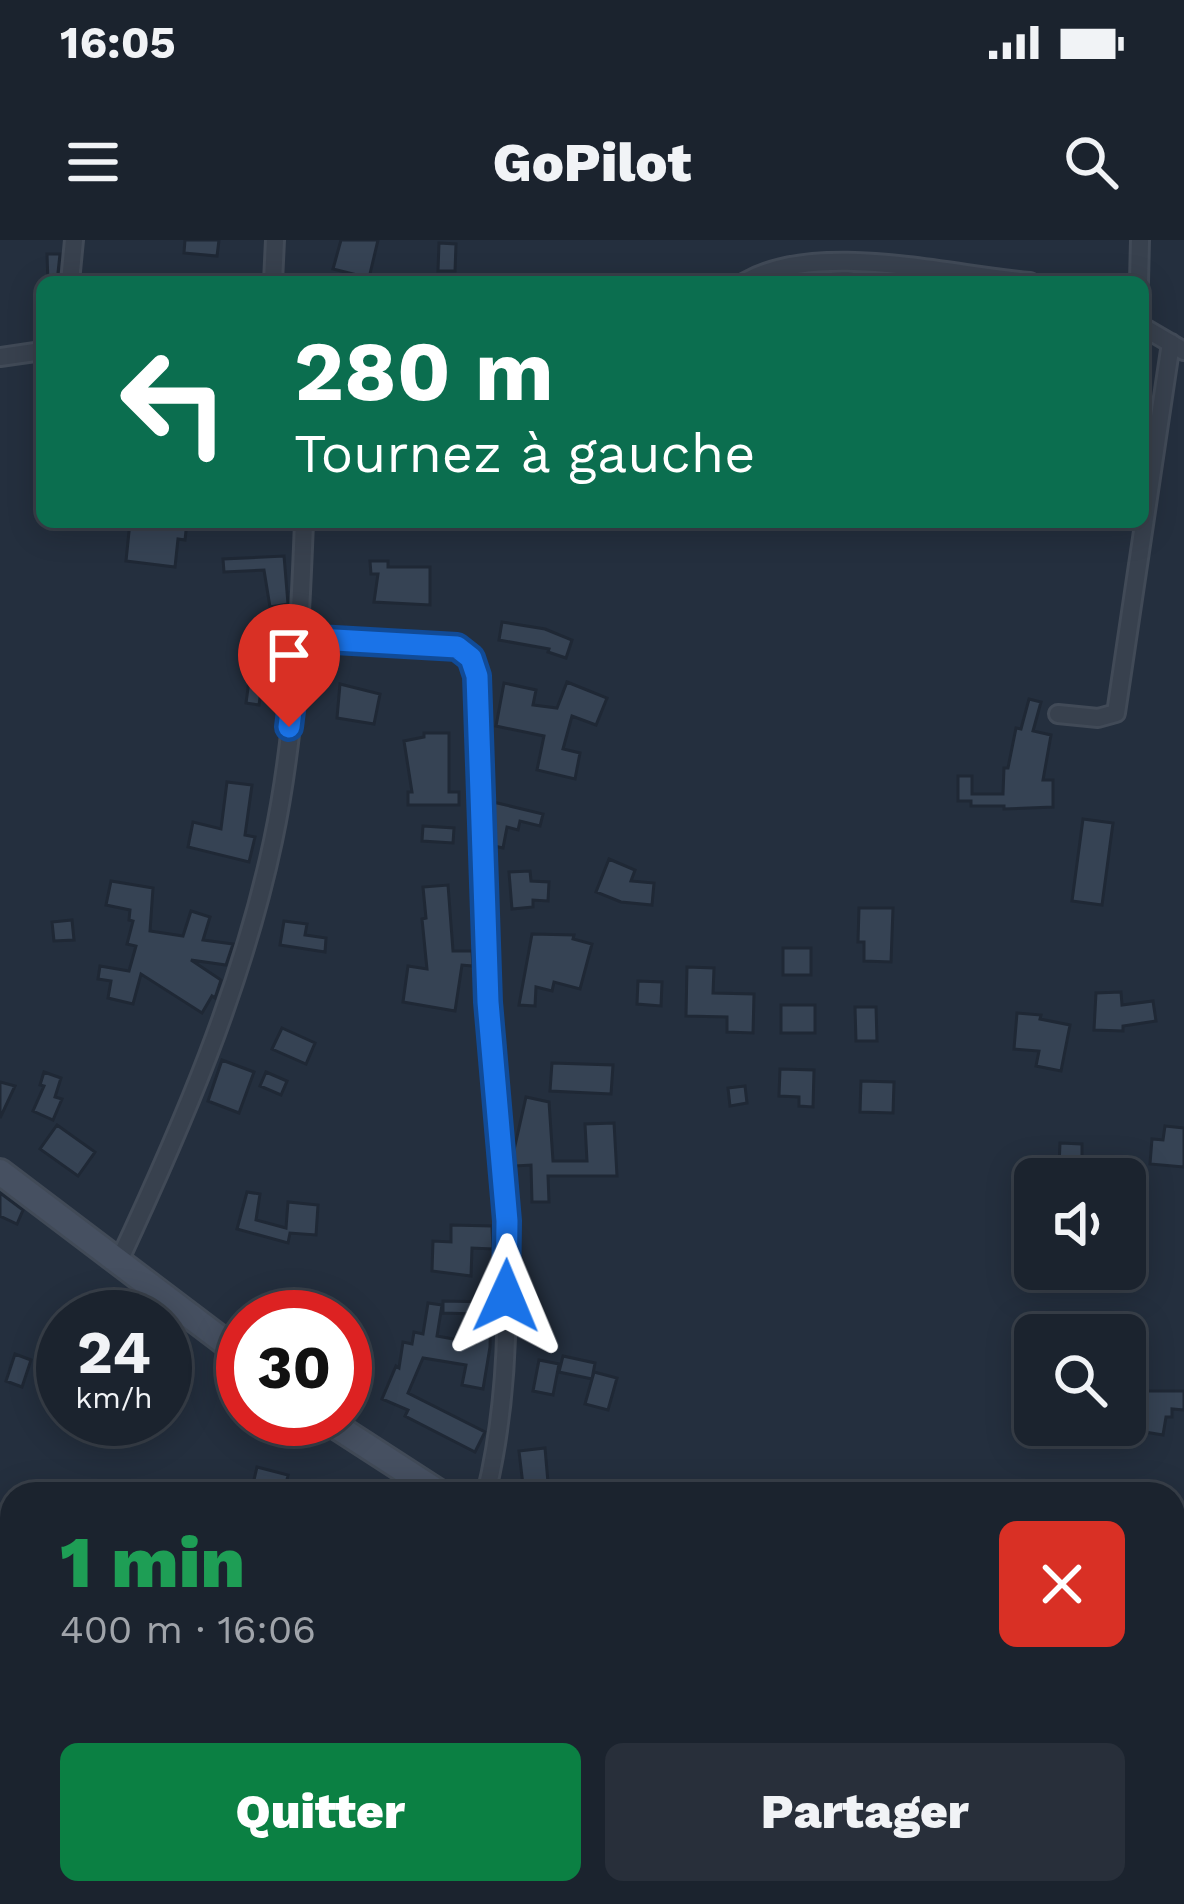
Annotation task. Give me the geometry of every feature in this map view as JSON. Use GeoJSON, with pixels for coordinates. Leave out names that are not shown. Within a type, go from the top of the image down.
{"type":"FeatureCollection","features":[{"type":"Feature","properties":{"kind":"street"},"geometry":{"type":"LineString","coordinates":[[71,276],[74,240]]}},
{"type":"Feature","properties":{"kind":"street"},"geometry":{"type":"LineString","coordinates":[[273,276],[275,240]]}},
{"type":"Feature","properties":{"kind":"street"},"geometry":{"type":"LineString","coordinates":[[1139,276],[1140,240]]}},
{"type":"Feature","properties":{"kind":"street"},"geometry":{"type":"LineString","coordinates":[[760,276],[784,266],[823,260],[974,276]]}},
{"type":"Feature","properties":{"kind":"street"},"geometry":{"type":"LineString","coordinates":[[1149,331],[1178,347],[1149,518]]}},
{"type":"Feature","properties":{"kind":"street"},"geometry":{"type":"LineString","coordinates":[[0,357],[36,352]]}},
{"type":"Feature","properties":{"kind":"street"},"geometry":{"type":"LineString","coordinates":[[119,1261],[171,1148],[233,986],[273,839],[300,638],[304,528]]}},
{"type":"Feature","properties":{"kind":"street"},"geometry":{"type":"LineString","coordinates":[[1058,714],[1098,718],[1116,713],[1147,528]]}},
{"type":"Feature","properties":{"kind":"street"},"geometry":{"type":"LineString","coordinates":[[300,638],[457,647],[471,658],[477,676],[488,1002],[508,1258],[502,1407],[488,1482]]}},
{"type":"Feature","properties":{"kind":"street"},"geometry":{"type":"LineString","coordinates":[[0,1172],[216,1335]]}},
{"type":"Feature","properties":{"kind":"street"},"geometry":{"type":"LineString","coordinates":[[360,1446],[406,1482]]}},
{"type":"Feature","properties":{"kind":"building"},"geometry":{"type":"Polygon","coordinates":[[[185,240],[219,240],[217,256],[184,253],[185,240]]]}},
{"type":"Feature","properties":{"kind":"building"},"geometry":{"type":"Polygon","coordinates":[[[341,240],[378,240],[369,276],[333,269],[341,240]]]}},
{"type":"Feature","properties":{"kind":"building"},"geometry":{"type":"Polygon","coordinates":[[[439,243],[456,244],[455,271],[438,271],[439,243]]]}},
{"type":"Feature","properties":{"kind":"building"},"geometry":{"type":"Polygon","coordinates":[[[47,254],[60,254],[58,276],[48,276],[47,254]]]}},
{"type":"Feature","properties":{"kind":"building"},"geometry":{"type":"Polygon","coordinates":[[[129,528],[186,528],[185,540],[178,539],[175,567],[126,561],[129,528]]]}},
{"type":"Feature","properties":{"kind":"building"},"geometry":{"type":"Polygon","coordinates":[[[284,556],[288,604],[270,607],[264,570],[224,572],[223,559],[284,556]]]}},
{"type":"Feature","properties":{"kind":"building"},"geometry":{"type":"Polygon","coordinates":[[[370,561],[388,561],[388,567],[430,567],[430,605],[374,602],[378,574],[371,574],[370,561]]]}},
{"type":"Feature","properties":{"kind":"building"},"geometry":{"type":"Polygon","coordinates":[[[502,622],[545,629],[572,640],[566,658],[549,649],[499,640],[502,622]]]}},
{"type":"Feature","properties":{"kind":"building"},"geometry":{"type":"Polygon","coordinates":[[[249,681],[262,684],[259,705],[246,703],[249,681]]]}},
{"type":"Feature","properties":{"kind":"building"},"geometry":{"type":"Polygon","coordinates":[[[567,682],[607,698],[596,725],[572,716],[563,749],[580,753],[575,779],[537,770],[544,736],[496,726],[504,683],[536,690],[533,705],[557,708],[567,682]]]}},
{"type":"Feature","properties":{"kind":"building"},"geometry":{"type":"Polygon","coordinates":[[[340,684],[380,694],[374,724],[337,718],[340,684]]]}},
{"type":"Feature","properties":{"kind":"building"},"geometry":{"type":"Polygon","coordinates":[[[1029,699],[1041,702],[1033,731],[1051,735],[1043,780],[1053,780],[1053,807],[1004,809],[958,801],[958,776],[972,776],[972,794],[1003,794],[1004,768],[1008,768],[1016,728],[1021,729],[1029,699]]]}},
{"type":"Feature","properties":{"kind":"building"},"geometry":{"type":"Polygon","coordinates":[[[424,733],[449,733],[449,792],[459,792],[459,805],[408,805],[408,792],[412,792],[404,741],[424,737],[424,733]]]}},
{"type":"Feature","properties":{"kind":"building"},"geometry":{"type":"Polygon","coordinates":[[[227,782],[252,785],[245,835],[255,837],[249,862],[188,847],[193,822],[221,829],[227,782]]]}},
{"type":"Feature","properties":{"kind":"building"},"geometry":{"type":"Polygon","coordinates":[[[493,802],[543,814],[540,826],[520,821],[518,830],[507,827],[503,848],[494,846],[493,802]]]}},
{"type":"Feature","properties":{"kind":"building"},"geometry":{"type":"Polygon","coordinates":[[[1083,819],[1113,823],[1102,905],[1072,901],[1083,819]]]}},
{"type":"Feature","properties":{"kind":"building"},"geometry":{"type":"Polygon","coordinates":[[[423,826],[454,828],[453,843],[422,841],[423,826]]]}},
{"type":"Feature","properties":{"kind":"building"},"geometry":{"type":"Polygon","coordinates":[[[609,859],[635,870],[631,881],[654,883],[652,905],[621,902],[596,892],[609,859]]]}},
{"type":"Feature","properties":{"kind":"building"},"geometry":{"type":"Polygon","coordinates":[[[530,871],[531,881],[549,882],[548,901],[533,900],[533,907],[512,909],[509,872],[530,871]]]}},
{"type":"Feature","properties":{"kind":"building"},"geometry":{"type":"Polygon","coordinates":[[[111,881],[153,888],[150,931],[183,936],[191,911],[210,917],[203,940],[233,944],[226,965],[191,960],[221,980],[215,998],[202,1013],[141,974],[133,1004],[108,998],[111,981],[98,979],[100,966],[129,971],[136,946],[127,944],[133,921],[130,910],[106,905],[111,881]]]}},
{"type":"Feature","properties":{"kind":"building"},"geometry":{"type":"Polygon","coordinates":[[[448,885],[453,951],[472,951],[473,966],[462,965],[455,1011],[403,1002],[408,966],[427,969],[423,887],[448,885]]]}},
{"type":"Feature","properties":{"kind":"building"},"geometry":{"type":"Polygon","coordinates":[[[859,908],[893,908],[891,962],[864,961],[864,942],[858,942],[859,908]]]}},
{"type":"Feature","properties":{"kind":"building"},"geometry":{"type":"Polygon","coordinates":[[[72,920],[74,940],[54,941],[52,922],[72,920]]]}},
{"type":"Feature","properties":{"kind":"building"},"geometry":{"type":"Polygon","coordinates":[[[284,921],[307,924],[305,935],[326,938],[325,952],[280,945],[284,921]]]}},
{"type":"Feature","properties":{"kind":"building"},"geometry":{"type":"Polygon","coordinates":[[[532,934],[574,935],[573,939],[592,944],[580,989],[554,982],[552,991],[536,987],[535,1006],[519,1005],[532,934]]]}},
{"type":"Feature","properties":{"kind":"building"},"geometry":{"type":"Polygon","coordinates":[[[783,948],[811,948],[811,975],[783,975],[783,948]]]}},
{"type":"Feature","properties":{"kind":"building"},"geometry":{"type":"Polygon","coordinates":[[[687,967],[714,968],[713,993],[754,994],[753,1033],[727,1032],[727,1017],[686,1016],[687,967]]]}},
{"type":"Feature","properties":{"kind":"building"},"geometry":{"type":"Polygon","coordinates":[[[638,981],[662,982],[661,1006],[637,1004],[638,981]]]}},
{"type":"Feature","properties":{"kind":"building"},"geometry":{"type":"Polygon","coordinates":[[[1121,992],[1122,1005],[1153,1001],[1156,1021],[1123,1026],[1123,1031],[1094,1030],[1096,993],[1121,992]]]}},
{"type":"Feature","properties":{"kind":"building"},"geometry":{"type":"Polygon","coordinates":[[[781,1005],[815,1005],[815,1033],[781,1033],[781,1005]]]}},
{"type":"Feature","properties":{"kind":"building"},"geometry":{"type":"Polygon","coordinates":[[[855,1007],[876,1007],[877,1041],[856,1041],[855,1007]]]}},
{"type":"Feature","properties":{"kind":"building"},"geometry":{"type":"Polygon","coordinates":[[[1017,1013],[1070,1025],[1061,1071],[1036,1066],[1039,1051],[1014,1049],[1017,1013]]]}},
{"type":"Feature","properties":{"kind":"building"},"geometry":{"type":"Polygon","coordinates":[[[282,1028],[315,1043],[306,1064],[272,1049],[282,1028]]]}},
{"type":"Feature","properties":{"kind":"building"},"geometry":{"type":"Polygon","coordinates":[[[222,1060],[254,1072],[239,1113],[208,1101],[222,1060]]]}},
{"type":"Feature","properties":{"kind":"building"},"geometry":{"type":"Polygon","coordinates":[[[552,1063],[613,1065],[611,1094],[550,1091],[552,1063]]]}},
{"type":"Feature","properties":{"kind":"building"},"geometry":{"type":"Polygon","coordinates":[[[780,1069],[814,1070],[813,1107],[799,1106],[799,1097],[779,1096],[780,1069]]]}},
{"type":"Feature","properties":{"kind":"building"},"geometry":{"type":"Polygon","coordinates":[[[44,1072],[61,1078],[55,1097],[62,1099],[53,1120],[33,1111],[44,1086],[40,1085],[44,1072]]]}},
{"type":"Feature","properties":{"kind":"building"},"geometry":{"type":"Polygon","coordinates":[[[266,1072],[287,1081],[281,1095],[260,1086],[266,1072]]]}},
{"type":"Feature","properties":{"kind":"building"},"geometry":{"type":"Polygon","coordinates":[[[861,1081],[894,1082],[893,1113],[860,1112],[861,1081]]]}},
{"type":"Feature","properties":{"kind":"building"},"geometry":{"type":"Polygon","coordinates":[[[0,1082],[15,1086],[0,1118],[0,1082]]]}},
{"type":"Feature","properties":{"kind":"building"},"geometry":{"type":"Polygon","coordinates":[[[745,1086],[747,1103],[730,1106],[728,1088],[745,1086]]]}},
{"type":"Feature","properties":{"kind":"building"},"geometry":{"type":"Polygon","coordinates":[[[526,1097],[549,1102],[553,1161],[587,1161],[585,1124],[614,1123],[617,1176],[548,1176],[549,1202],[532,1202],[531,1165],[515,1166],[514,1150],[526,1097]]]}},
{"type":"Feature","properties":{"kind":"building"},"geometry":{"type":"Polygon","coordinates":[[[57,1125],[95,1152],[78,1176],[40,1149],[57,1125]]]}},
{"type":"Feature","properties":{"kind":"building"},"geometry":{"type":"Polygon","coordinates":[[[1165,1126],[1184,1128],[1184,1167],[1150,1164],[1152,1139],[1163,1140],[1165,1126]]]}},
{"type":"Feature","properties":{"kind":"building"},"geometry":{"type":"Polygon","coordinates":[[[1060,1143],[1082,1144],[1082,1158],[1059,1158],[1060,1143]]]}},
{"type":"Feature","properties":{"kind":"building"},"geometry":{"type":"Polygon","coordinates":[[[247,1192],[260,1194],[256,1220],[286,1228],[288,1202],[318,1205],[316,1235],[290,1233],[288,1243],[237,1229],[247,1192]]]}},
{"type":"Feature","properties":{"kind":"building"},"geometry":{"type":"Polygon","coordinates":[[[0,1193],[23,1210],[17,1224],[0,1216],[0,1193]]]}},
{"type":"Feature","properties":{"kind":"building"},"geometry":{"type":"Polygon","coordinates":[[[451,1225],[492,1226],[493,1249],[472,1248],[471,1276],[432,1271],[433,1241],[451,1242],[451,1225]]]}},
{"type":"Feature","properties":{"kind":"building"},"geometry":{"type":"Polygon","coordinates":[[[443,1301],[491,1302],[483,1389],[462,1385],[466,1365],[423,1358],[408,1393],[485,1432],[475,1452],[382,1399],[396,1366],[399,1368],[403,1342],[412,1344],[414,1332],[423,1334],[428,1303],[442,1305],[437,1336],[475,1343],[476,1314],[443,1313],[443,1301]]]}},
{"type":"Feature","properties":{"kind":"building"},"geometry":{"type":"Polygon","coordinates":[[[15,1354],[31,1360],[22,1387],[6,1381],[15,1354]]]}},
{"type":"Feature","properties":{"kind":"building"},"geometry":{"type":"Polygon","coordinates":[[[563,1356],[595,1363],[592,1379],[559,1372],[563,1356]]]}},
{"type":"Feature","properties":{"kind":"building"},"geometry":{"type":"Polygon","coordinates":[[[539,1360],[559,1364],[553,1395],[533,1391],[539,1360]]]}},
{"type":"Feature","properties":{"kind":"building"},"geometry":{"type":"Polygon","coordinates":[[[594,1372],[617,1378],[608,1410],[585,1404],[594,1372]]]}},
{"type":"Feature","properties":{"kind":"building"},"geometry":{"type":"Polygon","coordinates":[[[1146,1391],[1184,1391],[1184,1410],[1172,1409],[1163,1435],[1146,1432],[1146,1391]]]}},
{"type":"Feature","properties":{"kind":"building"},"geometry":{"type":"Polygon","coordinates":[[[545,1448],[548,1482],[523,1482],[519,1451],[545,1448]]]}},
{"type":"Feature","properties":{"kind":"building"},"geometry":{"type":"Polygon","coordinates":[[[257,1467],[288,1475],[286,1482],[254,1480],[257,1467]]]}},
{"type":"Feature","properties":{"kind":"route"},"geometry":{"type":"LineString","coordinates":[[289,727],[300,638],[457,647],[471,658],[477,676],[488,1002],[507,1221],[506,1296]]}}]}
